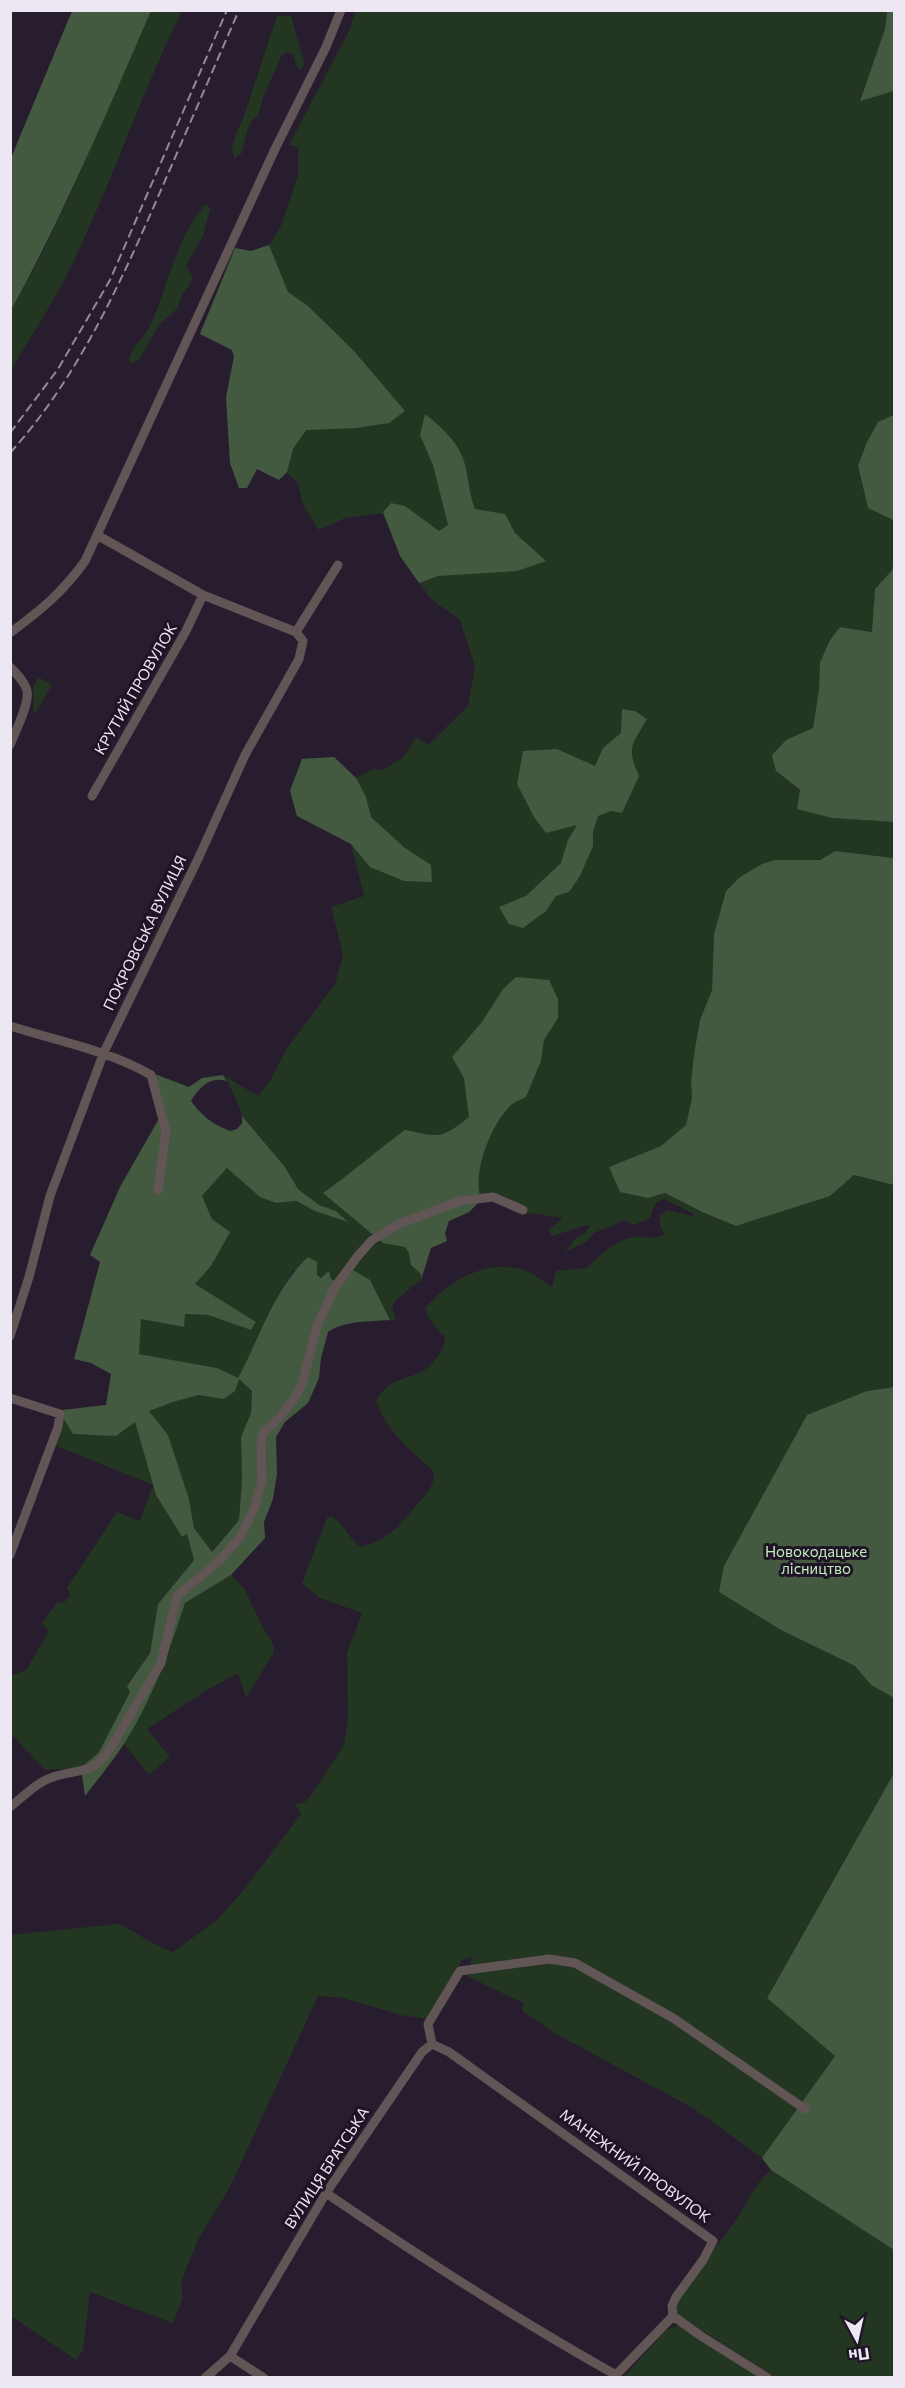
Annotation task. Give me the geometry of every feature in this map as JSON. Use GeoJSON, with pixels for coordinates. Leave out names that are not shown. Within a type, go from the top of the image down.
{"type":"FeatureCollection","features":[{"type":"Feature","properties":{"kind":"street"},"geometry":{"type":"LineString","coordinates":[[10,633],[50,603],[69,584],[85,561],[275,149],[326,47],[341,10]]}},
{"type":"Feature","properties":{"kind":"street"},"geometry":{"type":"LineString","coordinates":[[97,535],[203,594],[296,632],[338,565]]}},
{"type":"Feature","properties":{"kind":"street","name":"КРУТИЙ ПРОВУЛОК"},"geometry":{"type":"LineString","coordinates":[[92,796],[186,631],[203,594]]}},
{"type":"Feature","properties":{"kind":"street","name":"ПОКРОВСЬКА ВУЛИЦЯ"},"geometry":{"type":"LineString","coordinates":[[10,1336],[51,1196],[104,1052],[198,859],[244,755],[299,659],[303,641],[296,632]]}},
{"type":"Feature","properties":{"kind":"street"},"geometry":{"type":"LineString","coordinates":[[10,668],[23,682],[27,691],[27,700],[10,745]]}},
{"type":"Feature","properties":{"kind":"street"},"geometry":{"type":"LineString","coordinates":[[10,1026],[104,1052],[151,1075],[166,1131],[159,1190]]}},
{"type":"Feature","properties":{"kind":"street"},"geometry":{"type":"LineString","coordinates":[[10,1807],[43,1781],[54,1776],[90,1769],[103,1760],[110,1749],[161,1663],[177,1596],[220,1560],[240,1537],[255,1507],[262,1480],[261,1441],[263,1433],[281,1416],[296,1396],[302,1384],[317,1326],[335,1287],[357,1257],[372,1240],[399,1224],[460,1201],[493,1197],[523,1210]]}},
{"type":"Feature","properties":{"kind":"street"},"geometry":{"type":"LineString","coordinates":[[10,1398],[60,1414],[58,1428],[10,1555]]}},
{"type":"Feature","properties":{"kind":"street"},"geometry":{"type":"LineString","coordinates":[[432,2044],[428,2024],[460,1971],[549,1959],[575,1963],[673,2018],[805,2109]]}},
{"type":"Feature","properties":{"kind":"street","name":"ВУЛИЦЯ БРАТСЬКА"},"geometry":{"type":"LineString","coordinates":[[205,2378],[230,2356],[326,2193],[422,2052],[432,2044]]}},
{"type":"Feature","properties":{"kind":"street","name":"МАНЕЖНИЙ ПРОВУЛОК"},"geometry":{"type":"LineString","coordinates":[[432,2044],[449,2052],[713,2241],[704,2260],[676,2297],[672,2306],[673,2316]]}},
{"type":"Feature","properties":{"kind":"street"},"geometry":{"type":"LineString","coordinates":[[326,2193],[418,2255],[615,2376],[673,2316],[768,2378]]}},
{"type":"Feature","properties":{"kind":"street"},"geometry":{"type":"LineString","coordinates":[[230,2356],[264,2378]]}},
{"type":"Feature","properties":{"kind":"green space"},"geometry":{"type":"Polygon","coordinates":[[[72,11],[151,11],[67,200],[11,310],[11,158],[72,11]]]}},
{"type":"Feature","properties":{"kind":"green space"},"geometry":{"type":"Polygon","coordinates":[[[150,11],[182,11],[69,271],[11,370],[11,310],[72,191],[150,11]]]}},
{"type":"Feature","properties":{"kind":"green space"},"geometry":{"type":"Polygon","coordinates":[[[356,11],[887,11],[885,29],[860,100],[894,91],[894,416],[891,416],[858,467],[868,508],[894,520],[894,562],[892,570],[875,589],[873,632],[841,627],[830,640],[820,662],[819,689],[813,729],[786,740],[776,771],[832,818],[894,822],[894,858],[835,851],[820,860],[775,861],[762,864],[726,891],[714,934],[712,990],[700,1020],[691,1083],[692,1098],[686,1126],[661,1146],[609,1167],[648,1198],[665,1193],[701,1212],[736,1226],[829,1196],[854,1175],[894,1185],[894,1387],[867,1391],[783,1631],[855,1666],[871,1685],[894,1698],[894,1773],[767,1997],[835,2056],[762,2158],[693,2108],[558,2035],[522,2011],[523,2003],[467,1976],[472,1957],[462,1960],[429,2019],[400,2015],[343,1998],[318,1996],[229,2189],[199,2238],[181,2281],[183,2298],[173,2323],[90,2292],[83,2350],[76,2360],[11,2316],[10,1935],[118,1924],[173,1952],[217,1920],[247,1886],[301,1814],[295,1804],[303,1803],[310,1797],[344,1745],[348,1717],[347,1653],[362,1613],[320,1598],[302,1583],[327,1518],[330,1516],[335,1519],[361,1547],[392,1532],[432,1485],[433,1471],[394,1433],[376,1401],[391,1384],[427,1368],[441,1351],[445,1336],[433,1324],[425,1308],[446,1289],[469,1274],[496,1267],[524,1270],[552,1287],[556,1271],[587,1268],[609,1248],[621,1241],[664,1235],[660,1225],[660,1215],[667,1210],[692,1216],[694,1214],[664,1199],[654,1206],[651,1218],[633,1225],[625,1220],[594,1233],[586,1242],[565,1252],[576,1238],[590,1227],[587,1225],[552,1236],[548,1231],[563,1218],[530,1213],[522,1215],[517,1210],[493,1199],[481,1200],[469,1212],[449,1221],[445,1233],[447,1241],[431,1248],[421,1280],[397,1299],[392,1306],[396,1320],[390,1320],[370,1280],[340,1284],[331,1279],[321,1279],[294,1270],[281,1291],[239,1378],[252,1391],[251,1413],[241,1438],[242,1479],[239,1520],[211,1553],[194,1528],[189,1499],[168,1435],[148,1411],[198,1395],[224,1399],[217,1368],[139,1354],[141,1319],[184,1327],[184,1314],[208,1315],[251,1330],[256,1322],[194,1284],[211,1266],[229,1232],[212,1219],[202,1196],[228,1167],[276,1203],[296,1201],[315,1211],[347,1221],[336,1211],[319,1205],[298,1189],[285,1167],[242,1116],[234,1094],[223,1075],[258,1096],[270,1081],[286,1050],[335,984],[343,955],[331,907],[364,896],[351,844],[297,816],[290,791],[302,759],[334,757],[356,778],[373,769],[383,770],[403,758],[416,737],[428,745],[468,706],[475,666],[460,620],[431,599],[400,556],[383,513],[345,518],[319,530],[303,505],[298,483],[287,473],[279,480],[257,469],[247,488],[239,488],[230,463],[226,397],[234,357],[232,350],[200,334],[235,248],[251,251],[269,245],[280,228],[298,176],[298,147],[289,145],[349,31],[356,11]]]}},
{"type":"Feature","properties":{"kind":"green space"},"geometry":{"type":"Polygon","coordinates":[[[887,11],[894,11],[894,91],[860,101],[885,29],[887,11]]]}},
{"type":"Feature","properties":{"kind":"green space"},"geometry":{"type":"Polygon","coordinates":[[[291,15],[304,62],[303,68],[298,70],[293,54],[287,52],[282,55],[264,95],[258,116],[248,127],[241,154],[234,158],[232,148],[236,133],[243,119],[277,16],[291,15]]]}},
{"type":"Feature","properties":{"kind":"green space"},"geometry":{"type":"Polygon","coordinates":[[[206,204],[210,209],[203,236],[186,265],[192,276],[191,283],[182,295],[177,309],[160,324],[139,360],[132,363],[129,361],[130,355],[150,326],[180,245],[196,216],[206,204]]]}},
{"type":"Feature","properties":{"kind":"green space"},"geometry":{"type":"Polygon","coordinates":[[[269,245],[288,292],[308,306],[354,351],[405,411],[389,423],[356,428],[306,430],[293,449],[287,472],[279,480],[257,469],[247,488],[239,488],[230,463],[226,397],[234,357],[232,350],[200,334],[235,248],[251,251],[269,245]]]}},
{"type":"Feature","properties":{"kind":"green space"},"geometry":{"type":"Polygon","coordinates":[[[425,414],[447,433],[460,451],[475,509],[505,514],[515,533],[546,561],[517,571],[438,576],[419,583],[400,556],[383,512],[391,503],[405,506],[439,531],[448,525],[433,465],[420,435],[425,414]]]}},
{"type":"Feature","properties":{"kind":"green space"},"geometry":{"type":"Polygon","coordinates":[[[894,416],[894,527],[893,520],[868,508],[858,466],[878,422],[894,416]]]}},
{"type":"Feature","properties":{"kind":"green space"},"geometry":{"type":"Polygon","coordinates":[[[894,562],[894,822],[832,818],[797,809],[800,790],[776,771],[772,755],[786,740],[813,728],[819,689],[820,662],[830,640],[840,627],[872,632],[875,589],[892,570],[894,562]]]}},
{"type":"Feature","properties":{"kind":"green space"},"geometry":{"type":"Polygon","coordinates":[[[38,677],[52,685],[34,715],[33,688],[38,677]]]}},
{"type":"Feature","properties":{"kind":"green space"},"geometry":{"type":"Polygon","coordinates":[[[622,709],[635,711],[647,719],[632,746],[633,759],[639,776],[622,813],[611,811],[598,816],[593,832],[593,846],[580,876],[569,892],[556,896],[546,911],[523,928],[509,924],[499,907],[526,896],[561,863],[568,840],[577,825],[546,833],[534,817],[517,784],[523,751],[557,749],[595,766],[603,748],[621,733],[622,709]]]}},
{"type":"Feature","properties":{"kind":"green space"},"geometry":{"type":"Polygon","coordinates":[[[334,757],[356,778],[366,797],[371,817],[405,848],[431,865],[432,882],[404,881],[370,867],[351,844],[297,816],[290,791],[302,759],[334,757]]]}},
{"type":"Feature","properties":{"kind":"green space"},"geometry":{"type":"Polygon","coordinates":[[[835,851],[894,858],[894,1185],[854,1175],[830,1196],[736,1226],[665,1193],[648,1198],[620,1192],[609,1167],[661,1146],[686,1125],[692,1098],[691,1083],[700,1020],[712,990],[714,934],[726,891],[740,877],[762,864],[775,860],[820,860],[835,851]]]}},
{"type":"Feature","properties":{"kind":"green space"},"geometry":{"type":"Polygon","coordinates":[[[516,977],[549,980],[558,999],[558,1018],[544,1040],[541,1061],[526,1097],[509,1107],[489,1138],[479,1177],[481,1200],[469,1212],[449,1221],[445,1233],[447,1241],[431,1248],[421,1280],[421,1274],[411,1265],[409,1253],[405,1247],[383,1243],[323,1193],[405,1130],[439,1135],[452,1130],[469,1117],[464,1078],[452,1057],[482,1022],[503,989],[516,977]]]}},
{"type":"Feature","properties":{"kind":"green space"},"geometry":{"type":"Polygon","coordinates":[[[152,1073],[189,1087],[202,1078],[223,1075],[226,1081],[215,1080],[206,1084],[198,1092],[191,1101],[195,1106],[203,1115],[230,1131],[237,1129],[242,1123],[242,1116],[285,1167],[298,1189],[319,1205],[336,1211],[348,1222],[315,1211],[296,1201],[276,1203],[260,1197],[227,1168],[202,1196],[212,1219],[230,1232],[211,1266],[195,1284],[256,1322],[251,1330],[208,1315],[185,1314],[184,1327],[141,1319],[139,1354],[217,1368],[238,1378],[268,1314],[286,1284],[308,1257],[317,1262],[317,1275],[321,1278],[329,1271],[331,1279],[340,1284],[353,1270],[370,1280],[390,1320],[350,1323],[328,1332],[321,1358],[319,1378],[308,1403],[285,1422],[276,1437],[277,1474],[273,1499],[264,1522],[265,1538],[231,1575],[185,1603],[166,1658],[143,1710],[124,1744],[85,1796],[81,1768],[99,1752],[130,1692],[127,1686],[150,1653],[158,1604],[194,1560],[187,1534],[182,1537],[156,1495],[135,1422],[116,1436],[73,1434],[62,1416],[62,1410],[106,1405],[111,1374],[91,1363],[74,1359],[100,1262],[90,1255],[120,1187],[161,1115],[152,1073]],[[239,1379],[235,1391],[224,1399],[198,1395],[149,1411],[168,1435],[189,1499],[194,1528],[212,1552],[239,1520],[242,1479],[241,1437],[251,1413],[252,1391],[239,1379]]]}},
{"type":"Feature","properties":{"kind":"green space","name":"Новокодацьке лісництво"},"geometry":{"type":"Polygon","coordinates":[[[894,1387],[894,1698],[871,1685],[855,1666],[783,1631],[719,1592],[724,1566],[807,1415],[867,1391],[894,1387]]]}},
{"type":"Feature","properties":{"kind":"green space"},"geometry":{"type":"Polygon","coordinates":[[[62,1416],[135,1422],[156,1495],[183,1537],[187,1534],[194,1560],[158,1604],[150,1653],[127,1685],[130,1692],[99,1752],[81,1768],[45,1770],[11,1736],[11,1676],[26,1670],[49,1631],[42,1623],[58,1601],[63,1603],[71,1596],[67,1588],[117,1512],[140,1521],[153,1485],[54,1445],[62,1416]]]}},
{"type":"Feature","properties":{"kind":"green space"},"geometry":{"type":"Polygon","coordinates":[[[231,1575],[244,1588],[274,1647],[273,1654],[246,1698],[238,1673],[147,1729],[170,1757],[149,1775],[124,1744],[158,1675],[185,1603],[231,1575]]]}},
{"type":"Feature","properties":{"kind":"green space"},"geometry":{"type":"Polygon","coordinates":[[[894,1773],[894,2250],[771,2170],[762,2158],[835,2056],[767,1998],[894,1773]]]}},
{"type":"Feature","properties":{"kind":"green space"},"geometry":{"type":"Polygon","coordinates":[[[771,2170],[894,2250],[894,2377],[775,2377],[678,2315],[675,2309],[678,2300],[736,2220],[759,2182],[771,2170]]]}},
{"type":"Feature","properties":{"kind":"green space"},"geometry":{"type":"Polygon","coordinates":[[[678,2325],[762,2377],[623,2378],[666,2330],[678,2325]]]}},
{"type":"Feature","properties":{"kind":"railway"},"geometry":{"type":"LineString","coordinates":[[10,433],[58,369],[110,280],[227,10]]}},
{"type":"Feature","properties":{"kind":"railway"},"geometry":{"type":"LineString","coordinates":[[10,453],[57,393],[114,294],[239,10]]}}]}
